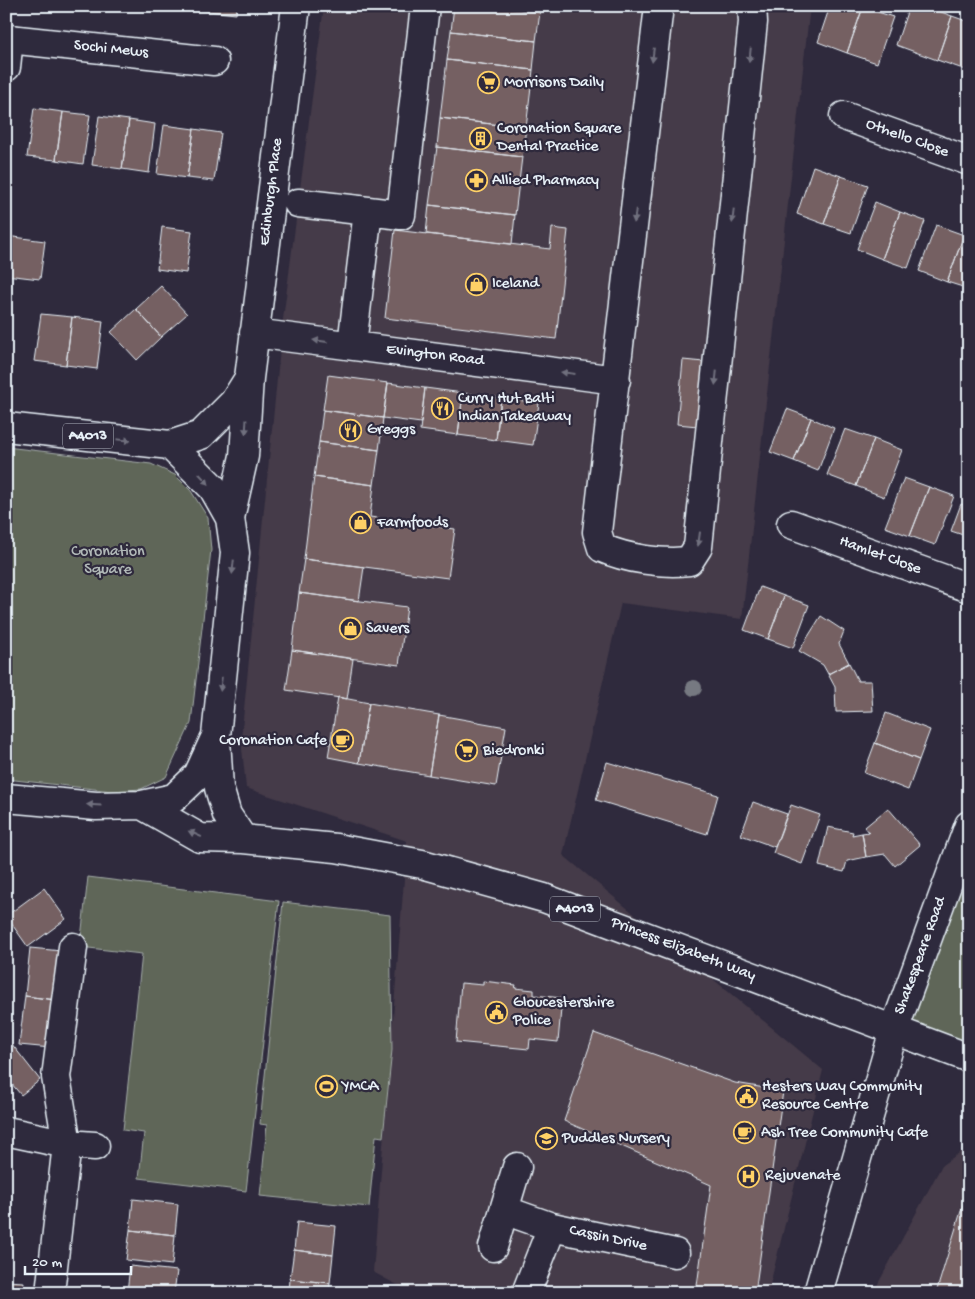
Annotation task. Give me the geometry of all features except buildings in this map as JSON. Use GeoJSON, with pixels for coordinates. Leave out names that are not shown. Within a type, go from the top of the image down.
{"type":"FeatureCollection","features":[{"type":"Feature","properties":{"kind":"street","name":"Edinburgh Place"},"geometry":{"type":"LineString","coordinates":[[230,518],[244,456],[254,333],[296,6]]}},
{"type":"Feature","properties":{"kind":"street"},"geometry":{"type":"LineString","coordinates":[[298,203],[401,215],[425,6]]}},
{"type":"Feature","properties":{"kind":"street"},"geometry":{"type":"LineString","coordinates":[[659,6],[598,532],[602,548],[619,555],[676,562],[689,561],[698,547],[753,22],[752,6]]}},
{"type":"Feature","properties":{"kind":"street"},"geometry":{"type":"LineString","coordinates":[[6,67],[7,39]]}},
{"type":"Feature","properties":{"kind":"street","name":"Sochi Mews"},"geometry":{"type":"LineString","coordinates":[[7,39],[214,61]]}},
{"type":"Feature","properties":{"kind":"street","name":"Othello Close"},"geometry":{"type":"LineString","coordinates":[[844,116],[969,161]]}},
{"type":"Feature","properties":{"kind":"street"},"geometry":{"type":"LineString","coordinates":[[352,346],[368,211]]}},
{"type":"Feature","properties":{"kind":"street","name":"Evington Road"},"geometry":{"type":"LineString","coordinates":[[254,333],[616,380]]}},
{"type":"Feature","properties":{"kind":"street","name":"Edinburgh Place"},"geometry":{"type":"LineString","coordinates":[[170,445],[201,435],[234,402],[249,378]]}},
{"type":"Feature","properties":{"kind":"street","name":"A4013"},"geometry":{"type":"LineString","coordinates":[[6,427],[170,445]]}},
{"type":"Feature","properties":{"kind":"street"},"geometry":{"type":"LineString","coordinates":[[170,445],[213,488],[230,518],[234,553],[216,736],[219,788],[227,815],[243,839]]}},
{"type":"Feature","properties":{"kind":"street","name":"Hamlet Close"},"geometry":{"type":"LineString","coordinates":[[790,524],[969,588]]}},
{"type":"Feature","properties":{"kind":"street"},"geometry":{"type":"LineString","coordinates":[[6,798],[96,806],[142,805],[174,798],[198,775],[216,736]]}},
{"type":"Feature","properties":{"kind":"street","name":"Princess Elizabeth Way"},"geometry":{"type":"LineString","coordinates":[[142,805],[200,838],[243,839],[336,848],[412,862],[544,898],[969,1058]]}},
{"type":"Feature","properties":{"kind":"street","name":"Shakespeare Road"},"geometry":{"type":"LineString","coordinates":[[818,1293],[894,1030],[969,825]]}},
{"type":"Feature","properties":{"kind":"street"},"geometry":{"type":"LineString","coordinates":[[50,1293],[67,1144],[56,1077],[72,947]]}},
{"type":"Feature","properties":{"kind":"street"},"geometry":{"type":"LineString","coordinates":[[6,1131],[67,1144],[95,1146]]}},
{"type":"Feature","properties":{"kind":"street"},"geometry":{"type":"LineString","coordinates":[[493,1247],[517,1167]]}},
{"type":"Feature","properties":{"kind":"street"},"geometry":{"type":"LineString","coordinates":[[504,1210],[552,1227]]}},
{"type":"Feature","properties":{"kind":"street","name":"Cassin Drive"},"geometry":{"type":"LineString","coordinates":[[526,1293],[552,1227],[675,1253]]}},
{"type":"Feature","properties":{"kind":"shaded area"},"geometry":{"type":"Polygon","coordinates":[[[324,6],[810,6],[742,619],[621,603],[563,855],[823,1070],[768,1293],[412,1293],[373,1272],[407,841],[246,788],[241,739],[283,319],[324,6]]]}},
{"type":"Feature","properties":{"kind":"shaded area"},"geometry":{"type":"Polygon","coordinates":[[[969,1150],[969,1293],[873,1293],[942,1165],[962,1151],[969,1150]]]}},
{"type":"Feature","properties":{"kind":"green space","name":"Coronation Square"},"geometry":{"type":"Polygon","coordinates":[[[6,447],[151,464],[175,475],[191,491],[208,518],[211,550],[191,723],[166,777],[141,789],[112,791],[6,779],[6,447]]]}},
{"type":"Feature","properties":{"kind":"green space"},"geometry":{"type":"Polygon","coordinates":[[[969,825],[969,1058],[894,1030],[969,825]]]}},
{"type":"Feature","properties":{"kind":"green space"},"geometry":{"type":"Polygon","coordinates":[[[88,877],[279,901],[246,1191],[139,1178],[144,1133],[123,1130],[142,954],[80,947],[88,877]]]}},
{"type":"Feature","properties":{"kind":"green space"},"geometry":{"type":"Polygon","coordinates":[[[283,902],[390,915],[392,1050],[383,1137],[376,1136],[369,1207],[260,1196],[267,1125],[260,1124],[283,902]]]}},
{"type":"Feature","properties":{"kind":"place","name":"Morrisons Daily"},"geometry":{"type":"Point","coordinates":[488,83]}},
{"type":"Feature","properties":{"kind":"place","name":"Coronation Square Dental Practice"},"geometry":{"type":"Point","coordinates":[481,138]}},
{"type":"Feature","properties":{"kind":"place","name":"Allied Pharmacy"},"geometry":{"type":"Point","coordinates":[476,181]}},
{"type":"Feature","properties":{"kind":"place","name":"Iceland"},"geometry":{"type":"Point","coordinates":[476,284]}},
{"type":"Feature","properties":{"kind":"place","name":"Curry Hut Balti Indian Takeaway"},"geometry":{"type":"Point","coordinates":[442,408]}},
{"type":"Feature","properties":{"kind":"place","name":"Greggs"},"geometry":{"type":"Point","coordinates":[351,430]}},
{"type":"Feature","properties":{"kind":"place","name":"Farmfoods"},"geometry":{"type":"Point","coordinates":[361,523]}},
{"type":"Feature","properties":{"kind":"place","name":"Savers"},"geometry":{"type":"Point","coordinates":[350,629]}},
{"type":"Feature","properties":{"kind":"place","name":"Coronation Cafe"},"geometry":{"type":"Point","coordinates":[343,741]}},
{"type":"Feature","properties":{"kind":"place","name":"Biedronki"},"geometry":{"type":"Point","coordinates":[467,751]}},
{"type":"Feature","properties":{"kind":"place","name":"Gloucestershire Police"},"geometry":{"type":"Point","coordinates":[497,1012]}},
{"type":"Feature","properties":{"kind":"place","name":"YMCA"},"geometry":{"type":"Point","coordinates":[326,1087]}},
{"type":"Feature","properties":{"kind":"place","name":"Hesters Way Community Resource Centre"},"geometry":{"type":"Point","coordinates":[746,1096]}},
{"type":"Feature","properties":{"kind":"place","name":"Ash Tree Community Cafe"},"geometry":{"type":"Point","coordinates":[745,1133]}},
{"type":"Feature","properties":{"kind":"place","name":"Puddles Nursery"},"geometry":{"type":"Point","coordinates":[546,1139]}},
{"type":"Feature","properties":{"kind":"place","name":"Rejuvenate"},"geometry":{"type":"Point","coordinates":[749,1176]}}]}
